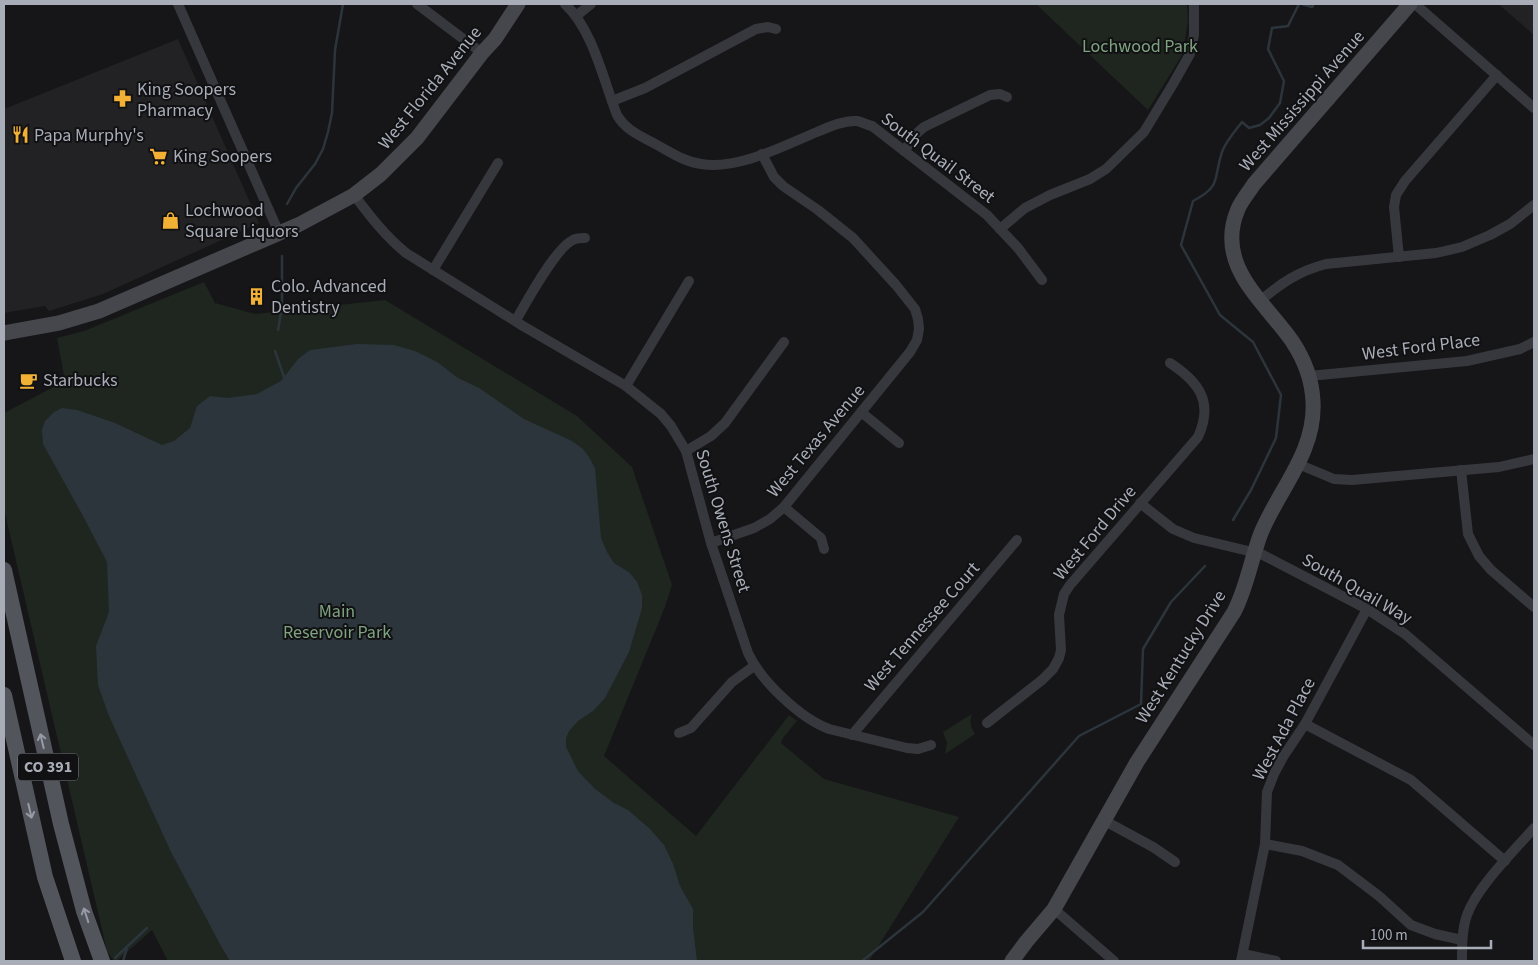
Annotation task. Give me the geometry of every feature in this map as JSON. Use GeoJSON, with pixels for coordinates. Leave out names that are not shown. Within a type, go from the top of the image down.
{"type":"FeatureCollection","features":[{"type":"Feature","properties":{"kind":"main road","name":"CO 391"},"geometry":{"type":"LineString","coordinates":[[4,570],[61,824],[84,911],[102,961]]}},
{"type":"Feature","properties":{"kind":"main road","name":"CO 391"},"geometry":{"type":"LineString","coordinates":[[4,695],[45,877],[73,961]]}},
{"type":"Feature","properties":{"kind":"street"},"geometry":{"type":"LineString","coordinates":[[178,4],[279,233]]}},
{"type":"Feature","properties":{"kind":"street"},"geometry":{"type":"LineString","coordinates":[[417,4],[482,53]]}},
{"type":"Feature","properties":{"kind":"street","name":"West Florida Avenue"},"geometry":{"type":"LineString","coordinates":[[4,333],[59,324],[94,313],[311,219],[354,195],[381,174],[411,145],[495,39],[518,4]]}},
{"type":"Feature","properties":{"kind":"street","name":"South Quail Street"},"geometry":{"type":"LineString","coordinates":[[566,4],[587,32],[622,124],[634,132],[686,160],[700,164],[715,165],[732,164],[838,124],[857,121],[872,126],[987,216],[1018,248],[1042,280]]}},
{"type":"Feature","properties":{"kind":"street"},"geometry":{"type":"LineString","coordinates":[[576,16],[591,4]]}},
{"type":"Feature","properties":{"kind":"street"},"geometry":{"type":"LineString","coordinates":[[1000,229],[1025,208],[1050,195],[1090,179],[1106,169],[1144,132],[1177,79],[1190,54],[1194,35],[1194,4]]}},
{"type":"Feature","properties":{"kind":"street","name":"West Mississippi Avenue"},"geometry":{"type":"LineString","coordinates":[[1309,376],[1304,362],[1292,342],[1245,282],[1237,265],[1232,247],[1237,211],[1254,184],[1410,4]]}},
{"type":"Feature","properties":{"kind":"street"},"geometry":{"type":"LineString","coordinates":[[1415,4],[1534,108]]}},
{"type":"Feature","properties":{"kind":"street"},"geometry":{"type":"LineString","coordinates":[[612,101],[645,88],[756,30],[768,27],[776,29]]}},
{"type":"Feature","properties":{"kind":"street"},"geometry":{"type":"LineString","coordinates":[[1400,257],[1394,207],[1396,195],[1405,181],[1497,75]]}},
{"type":"Feature","properties":{"kind":"street"},"geometry":{"type":"LineString","coordinates":[[904,151],[924,127],[990,96],[1000,94],[1007,96]]}},
{"type":"Feature","properties":{"kind":"street","name":"West Texas Avenue"},"geometry":{"type":"LineString","coordinates":[[711,543],[754,528],[770,519],[784,507],[918,340],[919,329],[915,309],[885,273],[853,238],[818,210],[783,186],[774,177],[762,154]]}},
{"type":"Feature","properties":{"kind":"street"},"geometry":{"type":"LineString","coordinates":[[433,270],[498,163]]}},
{"type":"Feature","properties":{"kind":"street","name":"South Owens Street"},"geometry":{"type":"LineString","coordinates":[[354,195],[376,225],[406,253],[626,386],[661,414],[671,426],[686,451],[711,543],[748,653],[754,666],[779,694],[818,724],[829,729],[906,748],[918,749],[931,745]]}},
{"type":"Feature","properties":{"kind":"street"},"geometry":{"type":"LineString","coordinates":[[1260,301],[1280,283],[1314,267],[1326,264],[1436,253],[1462,248],[1490,236],[1534,206]]}},
{"type":"Feature","properties":{"kind":"street"},"geometry":{"type":"LineString","coordinates":[[516,320],[547,270],[564,247],[573,240],[585,238]]}},
{"type":"Feature","properties":{"kind":"street"},"geometry":{"type":"LineString","coordinates":[[626,386],[689,281]]}},
{"type":"Feature","properties":{"kind":"street"},"geometry":{"type":"LineString","coordinates":[[686,451],[711,436],[725,424],[784,342]]}},
{"type":"Feature","properties":{"kind":"street","name":"West Ford Place"},"geometry":{"type":"LineString","coordinates":[[1309,376],[1467,360],[1520,349],[1534,342]]}},
{"type":"Feature","properties":{"kind":"street","name":"West Ford Drive"},"geometry":{"type":"LineString","coordinates":[[987,723],[1042,680],[1053,669],[1061,650],[1059,615],[1064,594],[1193,443],[1203,427],[1204,401],[1200,391],[1186,373],[1170,363]]}},
{"type":"Feature","properties":{"kind":"street","name":"West Kentucky Drive"},"geometry":{"type":"LineString","coordinates":[[1012,961],[1054,909],[1137,762],[1234,612],[1243,593],[1263,528],[1298,464],[1306,445],[1312,425],[1313,402],[1309,376]]}},
{"type":"Feature","properties":{"kind":"street"},"geometry":{"type":"LineString","coordinates":[[861,412],[899,443]]}},
{"type":"Feature","properties":{"kind":"street"},"geometry":{"type":"LineString","coordinates":[[1298,464],[1326,476],[1342,480],[1499,467],[1534,459]]}},
{"type":"Feature","properties":{"kind":"street"},"geometry":{"type":"LineString","coordinates":[[1461,470],[1468,534],[1479,556],[1491,570],[1534,607]]}},
{"type":"Feature","properties":{"kind":"street","name":"South Quail Way"},"geometry":{"type":"LineString","coordinates":[[1140,503],[1173,529],[1194,538],[1267,556],[1366,609],[1405,634],[1534,745]]}},
{"type":"Feature","properties":{"kind":"street"},"geometry":{"type":"LineString","coordinates":[[784,507],[821,538],[824,549]]}},
{"type":"Feature","properties":{"kind":"street","name":"West Tennessee Court"},"geometry":{"type":"LineString","coordinates":[[852,734],[1018,540]]}},
{"type":"Feature","properties":{"kind":"street","name":"West Ada Place"},"geometry":{"type":"LineString","coordinates":[[1242,958],[1265,844],[1267,792],[1282,757],[1305,724],[1366,609]]}},
{"type":"Feature","properties":{"kind":"street"},"geometry":{"type":"LineString","coordinates":[[679,734],[692,728],[732,682],[754,666]]}},
{"type":"Feature","properties":{"kind":"street"},"geometry":{"type":"LineString","coordinates":[[1305,724],[1411,780],[1505,861]]}},
{"type":"Feature","properties":{"kind":"street"},"geometry":{"type":"LineString","coordinates":[[1105,821],[1153,847],[1175,862]]}},
{"type":"Feature","properties":{"kind":"street"},"geometry":{"type":"LineString","coordinates":[[1462,961],[1462,940],[1467,915],[1479,894],[1534,828]]}},
{"type":"Feature","properties":{"kind":"street"},"geometry":{"type":"LineString","coordinates":[[1265,844],[1302,851],[1338,864],[1379,896],[1411,925],[1435,934],[1462,940]]}},
{"type":"Feature","properties":{"kind":"street"},"geometry":{"type":"LineString","coordinates":[[1054,909],[1114,961]]}},
{"type":"Feature","properties":{"kind":"street"},"geometry":{"type":"LineString","coordinates":[[1242,958],[1276,961]]}},
{"type":"Feature","properties":{"kind":"shaded area"},"geometry":{"type":"Polygon","coordinates":[[[1498,4],[1534,4],[1534,35],[1498,4]]]}},
{"type":"Feature","properties":{"kind":"shaded area"},"geometry":{"type":"Polygon","coordinates":[[[178,39],[259,223],[103,294],[49,311],[45,306],[4,313],[4,109],[178,39]]]}},
{"type":"Feature","properties":{"kind":"shaded area","name":"Main Reservoir Park"},"geometry":{"type":"Polygon","coordinates":[[[357,344],[394,345],[415,351],[437,362],[458,378],[479,388],[524,419],[572,441],[583,449],[589,457],[595,468],[601,538],[614,563],[630,573],[637,582],[642,595],[642,608],[629,652],[605,698],[569,731],[566,738],[566,747],[578,771],[595,789],[614,803],[628,810],[650,829],[664,845],[680,886],[693,909],[697,961],[230,961],[221,946],[171,852],[109,716],[98,685],[96,646],[109,612],[107,562],[43,444],[42,430],[45,421],[54,412],[62,408],[77,410],[115,423],[162,445],[174,441],[190,428],[197,406],[210,396],[227,398],[257,394],[281,381],[298,359],[310,350],[357,344]]]}},
{"type":"Feature","properties":{"kind":"green space","name":"Lochwood Park"},"geometry":{"type":"Polygon","coordinates":[[[1036,4],[1187,4],[1188,22],[1182,55],[1148,110],[1036,4]]]}},
{"type":"Feature","properties":{"kind":"green space","name":"Main Reservoir Park"},"geometry":{"type":"Polygon","coordinates":[[[204,282],[215,303],[255,314],[385,300],[577,416],[632,467],[672,585],[665,607],[604,756],[696,836],[789,715],[797,721],[781,743],[824,779],[959,817],[869,961],[168,961],[152,930],[117,961],[114,961],[107,951],[4,509],[4,413],[65,381],[57,338],[84,331],[204,282]]]}},
{"type":"Feature","properties":{"kind":"green space"},"geometry":{"type":"Polygon","coordinates":[[[972,714],[971,724],[975,734],[945,754],[947,743],[943,732],[972,714]]]}},
{"type":"Feature","properties":{"kind":"waterway"},"geometry":{"type":"LineString","coordinates":[[287,204],[296,188],[315,164],[323,149],[328,132],[332,113],[335,50],[343,4]]}},
{"type":"Feature","properties":{"kind":"waterway"},"geometry":{"type":"LineString","coordinates":[[1233,520],[1251,490],[1276,438],[1281,395],[1253,342],[1220,315],[1181,245],[1193,201],[1213,186],[1222,152],[1231,136],[1242,122],[1249,128],[1260,125],[1269,118],[1280,103],[1284,81],[1268,49],[1272,28],[1288,26],[1299,4]]}},
{"type":"Feature","properties":{"kind":"waterway"},"geometry":{"type":"LineString","coordinates":[[1302,4],[1312,7],[1314,4]]}},
{"type":"Feature","properties":{"kind":"waterway"},"geometry":{"type":"LineString","coordinates":[[278,330],[282,307],[282,256]]}},
{"type":"Feature","properties":{"kind":"waterway"},"geometry":{"type":"LineString","coordinates":[[275,351],[284,377]]}},
{"type":"Feature","properties":{"kind":"waterway"},"geometry":{"type":"LineString","coordinates":[[862,961],[923,912],[1079,736],[1141,704],[1143,649],[1171,602],[1205,566]]}},
{"type":"Feature","properties":{"kind":"waterway"},"geometry":{"type":"LineString","coordinates":[[115,958],[147,928]]}},
{"type":"Feature","properties":{"kind":"waterway"},"geometry":{"type":"LineString","coordinates":[[123,961],[127,948]]}},
{"type":"Feature","properties":{"kind":"place","name":"King Soopers Pharmacy"},"geometry":{"type":"Point","coordinates":[123,99]}},
{"type":"Feature","properties":{"kind":"place","name":"Papa Murphy's"},"geometry":{"type":"Point","coordinates":[20,135]}},
{"type":"Feature","properties":{"kind":"place","name":"King Soopers"},"geometry":{"type":"Point","coordinates":[159,156]}},
{"type":"Feature","properties":{"kind":"place","name":"Lochwood Square Liquors"},"geometry":{"type":"Point","coordinates":[171,220]}},
{"type":"Feature","properties":{"kind":"place","name":"Colo. Advanced Dentistry"},"geometry":{"type":"Point","coordinates":[257,296]}},
{"type":"Feature","properties":{"kind":"place","name":"Starbucks"},"geometry":{"type":"Point","coordinates":[29,380]}}]}
